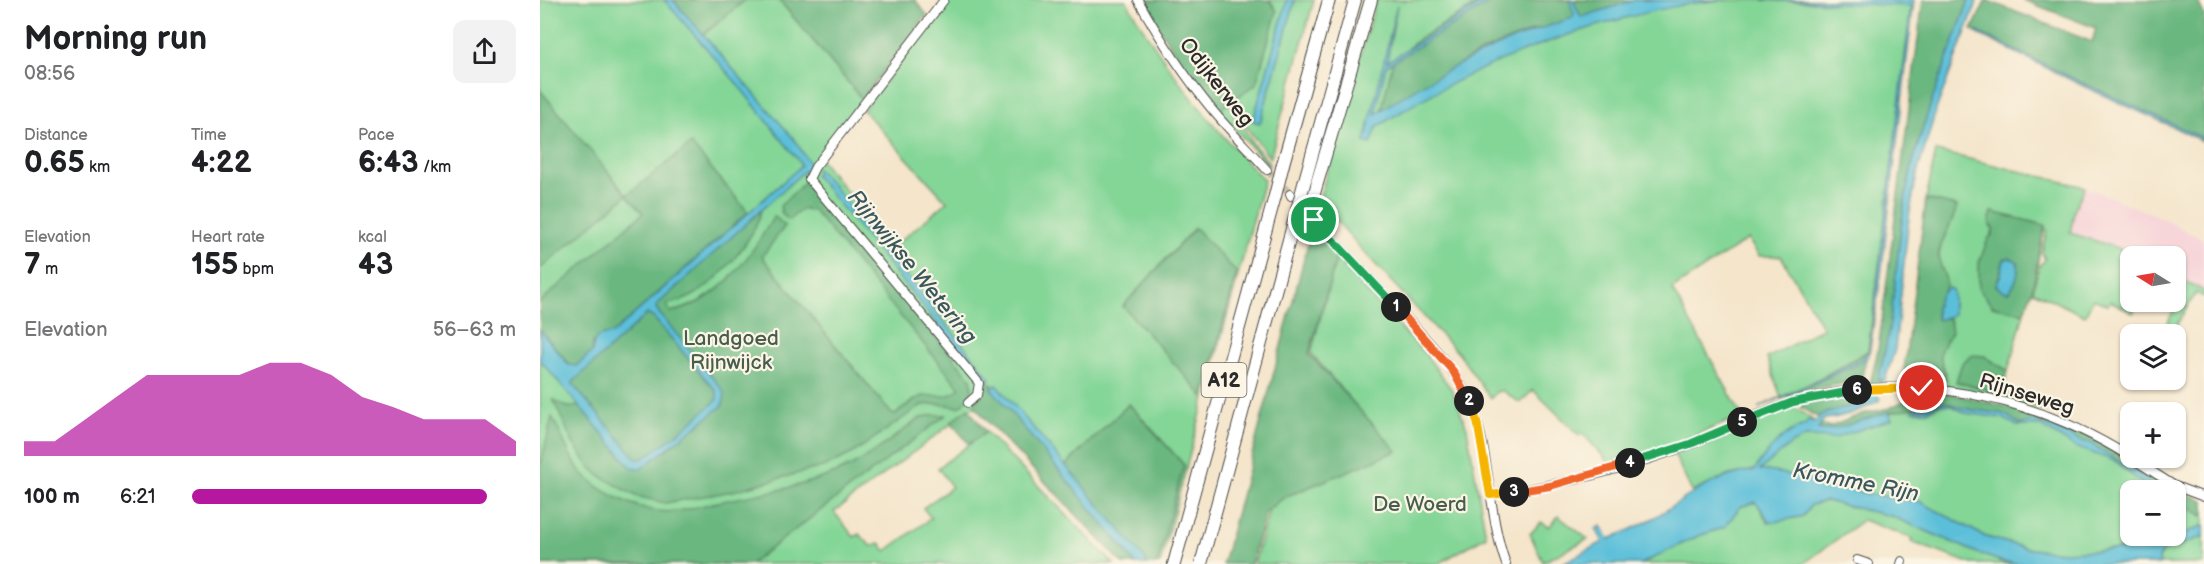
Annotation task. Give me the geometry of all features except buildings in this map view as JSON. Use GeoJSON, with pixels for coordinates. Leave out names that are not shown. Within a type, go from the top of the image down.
{"type":"FeatureCollection","features":[{"type":"Feature","properties":{"kind":"highway","name":"A12"},"geometry":{"type":"LineString","coordinates":[[1174,564],[1329,0]]}},
{"type":"Feature","properties":{"kind":"highway","name":"A12"},"geometry":{"type":"LineString","coordinates":[[1201,564],[1355,0]]}},
{"type":"Feature","properties":{"kind":"highway","name":"A12"},"geometry":{"type":"LineString","coordinates":[[1286,252],[1310,220],[1312,200],[1371,0]]}},
{"type":"Feature","properties":{"kind":"street"},"geometry":{"type":"LineString","coordinates":[[944,0],[815,167],[809,179],[979,383],[977,395],[968,403]]}},
{"type":"Feature","properties":{"kind":"street","name":"Odijkerweg"},"geometry":{"type":"LineString","coordinates":[[1138,0],[1159,38],[1192,84],[1214,112],[1268,170]]}},
{"type":"Feature","properties":{"kind":"street"},"geometry":{"type":"LineString","coordinates":[[1310,220],[1418,330],[1453,371],[1465,392],[1477,421],[1495,524],[1506,564]]}},
{"type":"Feature","properties":{"kind":"street","name":"Rijnseweg"},"geometry":{"type":"LineString","coordinates":[[1490,495],[1550,486],[1653,457],[1793,402],[1844,391],[1882,387],[1951,390],[2021,408],[2048,416],[2096,436],[2120,451]]}},
{"type":"Feature","properties":{"kind":"street","name":"Rijnseweg"},"geometry":{"type":"LineString","coordinates":[[2147,468],[2175,486],[2204,497]]}},
{"type":"Feature","properties":{"kind":"street"},"geometry":{"type":"LineString","coordinates":[[1857,560],[1869,564]]}},
{"type":"Feature","properties":{"kind":"shaded area"},"geometry":{"type":"Polygon","coordinates":[[[2085,187],[2160,217],[2204,240],[2204,291],[2186,282],[2186,246],[2120,246],[2120,249],[2070,233],[2075,208],[2085,187]]]}},
{"type":"Feature","properties":{"kind":"green space","name":"Landgoed Rijnwijck"},"geometry":{"type":"Polygon","coordinates":[[[540,0],[683,0],[709,30],[745,0],[779,0],[862,99],[818,157],[893,247],[947,202],[863,110],[949,0],[1126,0],[1172,72],[1206,116],[1264,180],[1160,564],[1157,564],[1184,465],[1129,404],[1065,466],[999,388],[834,512],[854,537],[859,534],[871,546],[880,543],[886,551],[931,518],[923,508],[952,487],[938,468],[986,432],[1114,564],[540,564],[540,0]],[[1194,228],[1123,306],[1203,395],[1237,273],[1194,228]]]}},
{"type":"Feature","properties":{"kind":"green space"},"geometry":{"type":"Polygon","coordinates":[[[673,0],[745,0],[703,35],[673,0]]]}},
{"type":"Feature","properties":{"kind":"green space"},"geometry":{"type":"Polygon","coordinates":[[[779,0],[915,0],[927,15],[862,99],[779,0]]]}},
{"type":"Feature","properties":{"kind":"green space"},"geometry":{"type":"Polygon","coordinates":[[[1142,0],[1269,0],[1277,11],[1256,84],[1218,111],[1185,70],[1142,0]]]}},
{"type":"Feature","properties":{"kind":"green space"},"geometry":{"type":"Polygon","coordinates":[[[1269,0],[1287,0],[1253,121],[1260,123],[1295,0],[1314,0],[1270,158],[1245,125],[1233,99],[1256,84],[1274,6],[1269,0]]]}},
{"type":"Feature","properties":{"kind":"green space"},"geometry":{"type":"Polygon","coordinates":[[[1376,0],[1913,0],[1868,351],[1782,400],[1767,358],[1823,328],[1781,256],[1759,256],[1748,239],[1672,289],[1742,416],[1669,446],[1611,465],[1584,435],[1579,435],[1533,390],[1520,403],[1503,391],[1496,392],[1491,399],[1459,354],[1319,200],[1376,0]]]}},
{"type":"Feature","properties":{"kind":"green space"},"geometry":{"type":"Polygon","coordinates":[[[1484,0],[1657,0],[1531,31],[1481,52],[1414,91],[1377,128],[1393,61],[1420,38],[1484,0]]]}},
{"type":"Feature","properties":{"kind":"green space"},"geometry":{"type":"Polygon","coordinates":[[[1923,0],[1969,0],[1929,111],[1909,179],[1889,330],[1878,379],[1884,384],[1870,385],[1878,350],[1923,0]]]}},
{"type":"Feature","properties":{"kind":"green space"},"geometry":{"type":"Polygon","coordinates":[[[1986,0],[2092,42],[2096,28],[2023,0],[2197,0],[2204,15],[2204,142],[1972,30],[1986,0]]]}},
{"type":"Feature","properties":{"kind":"green space"},"geometry":{"type":"Polygon","coordinates":[[[540,90],[627,195],[540,269],[540,90]]]}},
{"type":"Feature","properties":{"kind":"green space"},"geometry":{"type":"Polygon","coordinates":[[[1229,102],[1253,144],[1269,166],[1218,111],[1229,102]]]}},
{"type":"Feature","properties":{"kind":"green space"},"geometry":{"type":"Polygon","coordinates":[[[691,144],[748,212],[612,334],[593,342],[592,352],[572,367],[540,330],[540,302],[643,213],[627,195],[691,144]]]}},
{"type":"Feature","properties":{"kind":"green space"},"geometry":{"type":"Polygon","coordinates":[[[1936,151],[2085,187],[2075,208],[2070,233],[2120,249],[2120,306],[2110,301],[2108,305],[2093,299],[2085,316],[2033,291],[2039,266],[2045,260],[2042,252],[2047,230],[2045,226],[1990,226],[1993,230],[1979,263],[1992,306],[2024,313],[2008,371],[1984,356],[1956,382],[2012,395],[2047,407],[2045,411],[1961,389],[1904,384],[1903,377],[1946,380],[1940,353],[1951,323],[1948,318],[1953,315],[1952,290],[1949,288],[1945,290],[1939,257],[1941,244],[1956,206],[1926,199],[1936,151]]]}},
{"type":"Feature","properties":{"kind":"green space","name":"Landgoed Rijnwijck"},"geometry":{"type":"Polygon","coordinates":[[[805,182],[893,283],[971,379],[972,388],[968,398],[959,407],[939,404],[922,405],[853,453],[829,465],[733,491],[665,503],[636,496],[600,476],[588,465],[573,443],[553,399],[566,406],[579,406],[631,467],[641,469],[722,406],[724,401],[656,308],[657,304],[761,210],[752,234],[725,270],[694,295],[685,300],[667,304],[670,312],[704,299],[732,276],[755,247],[774,216],[785,226],[763,258],[892,414],[895,415],[920,397],[946,396],[960,388],[813,210],[802,209],[789,220],[782,214],[780,206],[805,182]]]}},
{"type":"Feature","properties":{"kind":"green space"},"geometry":{"type":"Polygon","coordinates":[[[1926,199],[1957,206],[1939,254],[1946,286],[1938,303],[1936,314],[1937,319],[1948,318],[1952,331],[1940,352],[1945,380],[1903,377],[1926,199]]]}},
{"type":"Feature","properties":{"kind":"green space"},"geometry":{"type":"Polygon","coordinates":[[[1992,212],[2045,225],[2032,291],[2024,313],[1992,306],[1979,289],[1979,263],[1988,239],[1993,234],[1989,222],[1992,212]],[[2004,259],[1996,286],[2008,292],[2016,279],[2018,263],[2004,259]]]}},
{"type":"Feature","properties":{"kind":"green space"},"geometry":{"type":"Polygon","coordinates":[[[1313,225],[1338,253],[1309,354],[1397,451],[1285,497],[1266,511],[1251,564],[1223,564],[1313,225]]]}},
{"type":"Feature","properties":{"kind":"green space"},"geometry":{"type":"Polygon","coordinates":[[[1195,228],[1237,273],[1203,396],[1123,306],[1195,228]]]}},
{"type":"Feature","properties":{"kind":"green space","name":"De Woerd"},"geometry":{"type":"Polygon","coordinates":[[[1336,259],[1426,355],[1452,390],[1467,428],[1486,536],[1438,564],[1254,564],[1270,506],[1290,490],[1393,450],[1311,353],[1336,259]]]}},
{"type":"Feature","properties":{"kind":"green space"},"geometry":{"type":"Polygon","coordinates":[[[2186,282],[2204,291],[2204,297],[2196,293],[2186,309],[2186,282]]]}},
{"type":"Feature","properties":{"kind":"green space"},"geometry":{"type":"Polygon","coordinates":[[[2173,312],[2184,312],[2177,324],[2167,324],[2173,312]]]}},
{"type":"Feature","properties":{"kind":"green space"},"geometry":{"type":"Polygon","coordinates":[[[647,314],[654,318],[717,392],[717,400],[676,435],[642,459],[636,459],[573,385],[573,382],[647,314]]]}},
{"type":"Feature","properties":{"kind":"green space"},"geometry":{"type":"Polygon","coordinates":[[[1868,351],[1861,380],[1815,389],[1787,398],[1868,351]]]}},
{"type":"Feature","properties":{"kind":"green space"},"geometry":{"type":"Polygon","coordinates":[[[1972,355],[1984,356],[2008,371],[2002,393],[1956,382],[1962,363],[1972,355]]]}},
{"type":"Feature","properties":{"kind":"green space"},"geometry":{"type":"Polygon","coordinates":[[[983,380],[985,382],[987,380],[993,386],[992,388],[1136,564],[1123,564],[988,422],[974,405],[983,393],[983,380]]]}},
{"type":"Feature","properties":{"kind":"green space"},"geometry":{"type":"Polygon","coordinates":[[[1877,391],[1852,406],[1823,414],[1819,418],[1800,407],[1802,403],[1824,398],[1877,391]]]}},
{"type":"Feature","properties":{"kind":"green space"},"geometry":{"type":"Polygon","coordinates":[[[1941,392],[2028,413],[2040,417],[2040,424],[2030,422],[2020,425],[2005,414],[1966,409],[1945,402],[1879,415],[1841,427],[1818,429],[1820,424],[1830,427],[1862,414],[1941,392]]]}},
{"type":"Feature","properties":{"kind":"green space"},"geometry":{"type":"Polygon","coordinates":[[[1944,399],[2016,413],[2069,431],[2120,462],[2120,468],[2129,468],[2149,480],[2120,480],[2120,546],[2143,546],[2134,549],[2063,552],[2030,549],[1986,537],[1910,498],[1868,494],[1792,475],[1759,470],[1765,464],[1763,462],[1819,421],[1820,427],[1827,429],[1944,399]]]}},
{"type":"Feature","properties":{"kind":"green space"},"geometry":{"type":"Polygon","coordinates":[[[1129,404],[1184,465],[1157,564],[1146,564],[1065,466],[1129,404]]]}},
{"type":"Feature","properties":{"kind":"green space"},"geometry":{"type":"Polygon","coordinates":[[[1792,406],[1816,422],[1808,420],[1806,424],[1783,437],[1765,455],[1755,470],[1729,475],[1692,492],[1674,454],[1716,439],[1754,420],[1759,421],[1759,418],[1792,406]]]}},
{"type":"Feature","properties":{"kind":"green space"},"geometry":{"type":"Polygon","coordinates":[[[968,408],[986,432],[969,444],[951,422],[968,408]]]}},
{"type":"Feature","properties":{"kind":"green space"},"geometry":{"type":"Polygon","coordinates":[[[946,415],[750,564],[540,564],[540,468],[552,417],[574,461],[589,480],[628,503],[672,512],[782,489],[833,474],[867,457],[920,418],[946,415]]]}},
{"type":"Feature","properties":{"kind":"green space"},"geometry":{"type":"Polygon","coordinates":[[[2048,420],[2093,438],[2120,456],[2120,464],[2092,445],[2045,427],[2048,420]]]}},
{"type":"Feature","properties":{"kind":"green space"},"geometry":{"type":"Polygon","coordinates":[[[2127,468],[2139,468],[2158,480],[2145,480],[2127,468]]]}},
{"type":"Feature","properties":{"kind":"green space"},"geometry":{"type":"Polygon","coordinates":[[[2186,494],[2204,500],[2204,516],[2186,507],[2186,494]]]}},
{"type":"Feature","properties":{"kind":"green space"},"geometry":{"type":"Polygon","coordinates":[[[1826,501],[1891,516],[1980,554],[2003,562],[2022,564],[1972,564],[1911,542],[1912,538],[1863,520],[1803,564],[1641,564],[1698,536],[1722,528],[1740,507],[1751,503],[1757,503],[1768,523],[1803,516],[1811,505],[1826,501]]]}},
{"type":"Feature","properties":{"kind":"green space"},"geometry":{"type":"Polygon","coordinates":[[[2186,505],[2204,517],[2204,525],[2186,533],[2186,505]]]}},
{"type":"Feature","properties":{"kind":"green space"},"geometry":{"type":"Polygon","coordinates":[[[1558,516],[1588,539],[1543,562],[1530,534],[1541,522],[1549,527],[1558,516]]]}},
{"type":"Feature","properties":{"kind":"green space"},"geometry":{"type":"Polygon","coordinates":[[[2204,536],[2204,564],[2160,564],[2159,557],[2162,552],[2172,546],[2186,546],[2186,543],[2204,536]]]}},
{"type":"Feature","properties":{"kind":"water"},"geometry":{"type":"Polygon","coordinates":[[[664,0],[673,0],[794,139],[811,166],[810,170],[804,171],[657,305],[659,313],[723,390],[725,396],[722,406],[641,469],[631,467],[540,360],[540,330],[569,365],[576,366],[592,352],[597,337],[612,334],[801,166],[734,80],[664,0]],[[647,314],[573,382],[573,385],[636,459],[642,459],[676,435],[717,400],[717,392],[654,318],[647,314]]]}},
{"type":"Feature","properties":{"kind":"water"},"geometry":{"type":"Polygon","coordinates":[[[1287,0],[1295,0],[1260,123],[1253,121],[1287,0]]]}},
{"type":"Feature","properties":{"kind":"water"},"geometry":{"type":"Polygon","coordinates":[[[1487,0],[1494,0],[1386,66],[1375,114],[1423,84],[1470,59],[1519,37],[1572,18],[1574,14],[1569,0],[1573,0],[1581,17],[1635,0],[1729,0],[1666,8],[1596,26],[1530,48],[1467,76],[1407,109],[1377,127],[1371,144],[1365,142],[1397,5],[1387,62],[1487,0]]]}},
{"type":"Feature","properties":{"kind":"water"},"geometry":{"type":"Polygon","coordinates":[[[1762,0],[1914,0],[1881,276],[1869,355],[1860,363],[1758,408],[1860,360],[1869,351],[1911,6],[1762,0]]]}},
{"type":"Feature","properties":{"kind":"water"},"geometry":{"type":"Polygon","coordinates":[[[1969,0],[1977,0],[1976,5],[1937,107],[1917,174],[1909,217],[1895,349],[1885,380],[1881,380],[1878,379],[1889,330],[1909,179],[1929,111],[1969,0]]]}},
{"type":"Feature","properties":{"kind":"water"},"geometry":{"type":"Polygon","coordinates":[[[1976,31],[2076,80],[2204,138],[2204,141],[2083,86],[1976,31]]]}},
{"type":"Feature","properties":{"kind":"water"},"geometry":{"type":"Polygon","coordinates":[[[817,169],[990,378],[985,382],[815,175],[817,169]]]}},
{"type":"Feature","properties":{"kind":"water"},"geometry":{"type":"Polygon","coordinates":[[[2009,258],[2017,261],[2018,273],[2008,292],[1996,285],[2004,260],[2009,258]]]}},
{"type":"Feature","properties":{"kind":"water"},"geometry":{"type":"Polygon","coordinates":[[[1948,288],[1953,292],[1953,315],[1938,320],[1937,302],[1948,288]]]}},
{"type":"Feature","properties":{"kind":"water"},"geometry":{"type":"Polygon","coordinates":[[[997,385],[1146,560],[1146,564],[1136,564],[991,388],[997,385]]]}},
{"type":"Feature","properties":{"kind":"water"},"geometry":{"type":"Polygon","coordinates":[[[1873,393],[1877,393],[1880,400],[1853,412],[1824,419],[1818,429],[1841,427],[1889,412],[1892,419],[1835,438],[1806,437],[1791,444],[1760,470],[1792,475],[1868,494],[1919,501],[1986,537],[2030,549],[2063,552],[2172,546],[2160,554],[2160,564],[2019,564],[2003,562],[1980,554],[1891,516],[1826,501],[1811,505],[1803,516],[1770,523],[1755,502],[1740,507],[1725,527],[1698,536],[1641,564],[1561,564],[1603,542],[1596,529],[1601,526],[1609,539],[1632,529],[1713,482],[1755,470],[1777,442],[1806,424],[1808,420],[1816,422],[1820,415],[1852,406],[1873,393]]]}},
{"type":"Feature","properties":{"kind":"water"},"geometry":{"type":"Polygon","coordinates":[[[1945,402],[1966,409],[2005,414],[2020,425],[2029,422],[2043,424],[2075,439],[2090,443],[2120,462],[2120,465],[2115,461],[2075,447],[2041,426],[2017,426],[2003,418],[1965,413],[1951,405],[1938,405],[1927,411],[1913,411],[1914,408],[1945,402]]]}},
{"type":"Feature","properties":{"kind":"water"},"geometry":{"type":"Polygon","coordinates":[[[2123,468],[2129,468],[2146,480],[2138,480],[2123,468]]]}},
{"type":"Feature","properties":{"kind":"water"},"geometry":{"type":"Polygon","coordinates":[[[2204,525],[2204,536],[2186,543],[2186,533],[2204,525]]]}},
{"type":"Feature","properties":{"kind":"tunnel"},"geometry":{"type":"LineString","coordinates":[[1267,170],[1290,194]]}},
{"type":"Feature","properties":{"kind":"route"},"geometry":{"type":"LineString","coordinates":[[1314,220],[1453,371],[1477,421],[1490,495],[1550,486],[1653,457],[1781,406],[1809,398],[1882,387],[1922,388]]}},
{"type":"Feature","properties":{"kind":"water label","name":"Rijnwijkse Wetering"},"geometry":{"type":"Point","coordinates":[913,266]}},
{"type":"Feature","properties":{"kind":"water label","name":"Kromme Rijn"},"geometry":{"type":"Point","coordinates":[1856,481]}}]}
